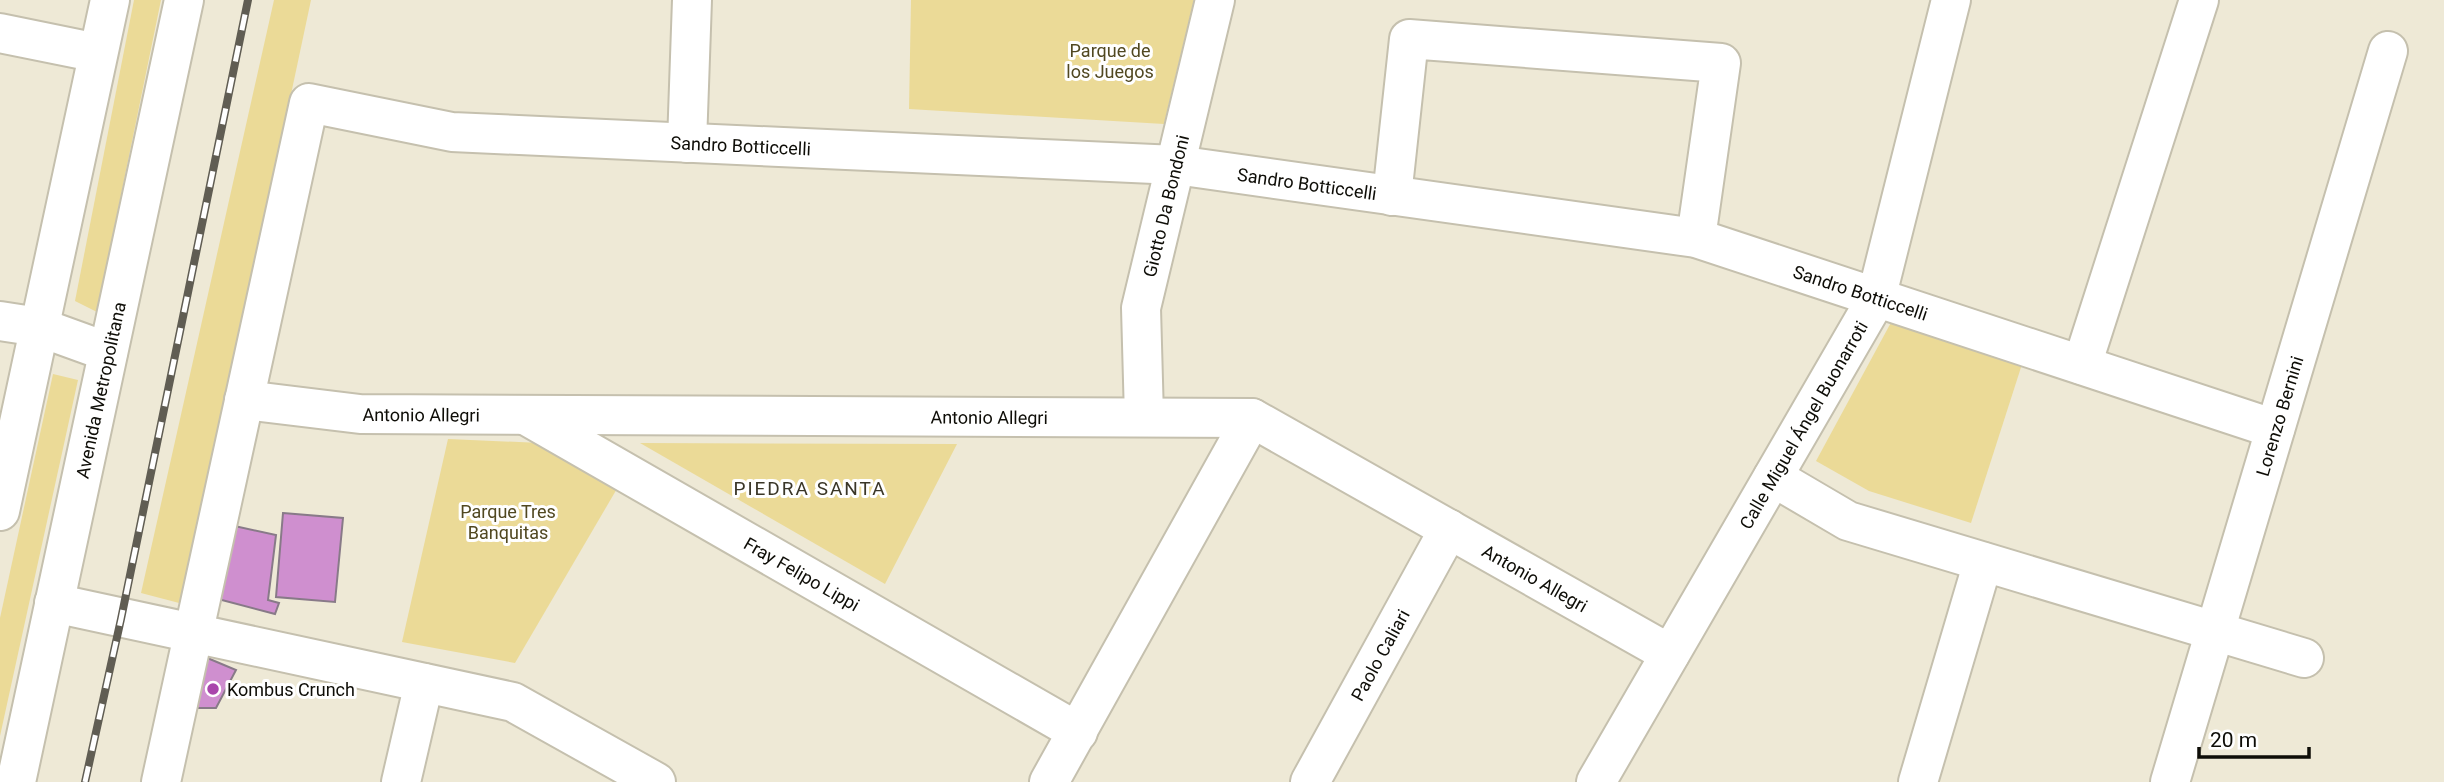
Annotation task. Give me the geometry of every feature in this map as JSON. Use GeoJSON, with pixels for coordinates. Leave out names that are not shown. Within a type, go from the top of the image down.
{"type":"FeatureCollection","features":[{"type":"Feature","properties":{"kind":"street"},"geometry":{"type":"LineString","coordinates":[[0,511],[110,0]]}},
{"type":"Feature","properties":{"kind":"street","name":"Avenida Metropolitana"},"geometry":{"type":"LineString","coordinates":[[16,782],[184,0]]}},
{"type":"Feature","properties":{"kind":"street"},"geometry":{"type":"LineString","coordinates":[[687,143],[692,0]]}},
{"type":"Feature","properties":{"kind":"street","name":"Giotto Da Bondoni"},"geometry":{"type":"LineString","coordinates":[[1144,417],[1141,308],[1216,0]]}},
{"type":"Feature","properties":{"kind":"street","name":"Calle Miguel Ángel Buonarroti"},"geometry":{"type":"LineString","coordinates":[[1596,782],[1876,297],[1951,0]]}},
{"type":"Feature","properties":{"kind":"street"},"geometry":{"type":"LineString","coordinates":[[2082,365],[2199,0]]}},
{"type":"Feature","properties":{"kind":"street"},"geometry":{"type":"LineString","coordinates":[[0,33],[98,53]]}},
{"type":"Feature","properties":{"kind":"street"},"geometry":{"type":"LineString","coordinates":[[1392,196],[1409,39],[1721,63],[1696,238]]}},
{"type":"Feature","properties":{"kind":"street","name":"Lorenzo Bernini"},"geometry":{"type":"LineString","coordinates":[[2171,782],[2388,51]]}},
{"type":"Feature","properties":{"kind":"street","name":"Sandro Botticcelli"},"geometry":{"type":"LineString","coordinates":[[244,400],[309,103],[452,132],[1176,165],[1696,238],[2275,429]]}},
{"type":"Feature","properties":{"kind":"street"},"geometry":{"type":"LineString","coordinates":[[0,321],[39,327],[108,352]]}},
{"type":"Feature","properties":{"kind":"street"},"geometry":{"type":"LineString","coordinates":[[161,782],[244,400]]}},
{"type":"Feature","properties":{"kind":"street","name":"Antonio Allegri"},"geometry":{"type":"LineString","coordinates":[[244,400],[360,414],[1252,418],[1670,654]]}},
{"type":"Feature","properties":{"kind":"street","name":"Fray Felipo Lippi"},"geometry":{"type":"LineString","coordinates":[[525,415],[1077,732]]}},
{"type":"Feature","properties":{"kind":"street"},"geometry":{"type":"LineString","coordinates":[[1049,782],[1252,418]]}},
{"type":"Feature","properties":{"kind":"street"},"geometry":{"type":"LineString","coordinates":[[1773,477],[1848,521],[2304,658]]}},
{"type":"Feature","properties":{"kind":"street","name":"Paolo Caliari"},"geometry":{"type":"LineString","coordinates":[[1310,782],[1449,529]]}},
{"type":"Feature","properties":{"kind":"street"},"geometry":{"type":"LineString","coordinates":[[1918,782],[1983,562]]}},
{"type":"Feature","properties":{"kind":"street"},"geometry":{"type":"LineString","coordinates":[[54,603],[513,702],[656,782]]}},
{"type":"Feature","properties":{"kind":"street"},"geometry":{"type":"LineString","coordinates":[[401,782],[424,683]]}},
{"type":"Feature","properties":{"kind":"green space"},"geometry":{"type":"Polygon","coordinates":[[[134,0],[161,0],[97,312],[75,301],[134,0]]]}},
{"type":"Feature","properties":{"kind":"green space"},"geometry":{"type":"Polygon","coordinates":[[[274,0],[311,0],[183,604],[141,593],[274,0]]]}},
{"type":"Feature","properties":{"kind":"green space","name":"Parque de los Juegos"},"geometry":{"type":"Polygon","coordinates":[[[911,0],[1194,0],[1164,124],[909,109],[911,0]]]}},
{"type":"Feature","properties":{"kind":"green space"},"geometry":{"type":"Polygon","coordinates":[[[1894,317],[2024,358],[1971,523],[1869,491],[1816,461],[1894,317]]]}},
{"type":"Feature","properties":{"kind":"green space"},"geometry":{"type":"Polygon","coordinates":[[[53,374],[78,380],[0,736],[0,618],[53,374]]]}},
{"type":"Feature","properties":{"kind":"green space","name":"Parque Tres Banquitas"},"geometry":{"type":"Polygon","coordinates":[[[448,439],[541,443],[618,487],[515,663],[402,642],[448,439]]]}},
{"type":"Feature","properties":{"kind":"green space"},"geometry":{"type":"Polygon","coordinates":[[[640,443],[957,444],[885,584],[640,443]]]}},
{"type":"Feature","properties":{"kind":"building"},"geometry":{"type":"Polygon","coordinates":[[[283,513],[343,518],[335,602],[276,597],[283,513]]]}},
{"type":"Feature","properties":{"kind":"building"},"geometry":{"type":"Polygon","coordinates":[[[230,525],[276,535],[268,600],[279,603],[275,614],[218,599],[230,525]]]}},
{"type":"Feature","properties":{"kind":"building","name":"Kombus Crunch"},"geometry":{"type":"Polygon","coordinates":[[[205,657],[236,670],[216,708],[195,708],[205,657]]]}},
{"type":"Feature","properties":{"kind":"railway"},"geometry":{"type":"LineString","coordinates":[[85,782],[248,0]]}},
{"type":"Feature","properties":{"kind":"place","name":"Kombus Crunch"},"geometry":{"type":"Point","coordinates":[213,689]}},
{"type":"Feature","properties":{"kind":"district","name":"PIEDRA SANTA"},"geometry":{"type":"Point","coordinates":[810,488]}}]}
